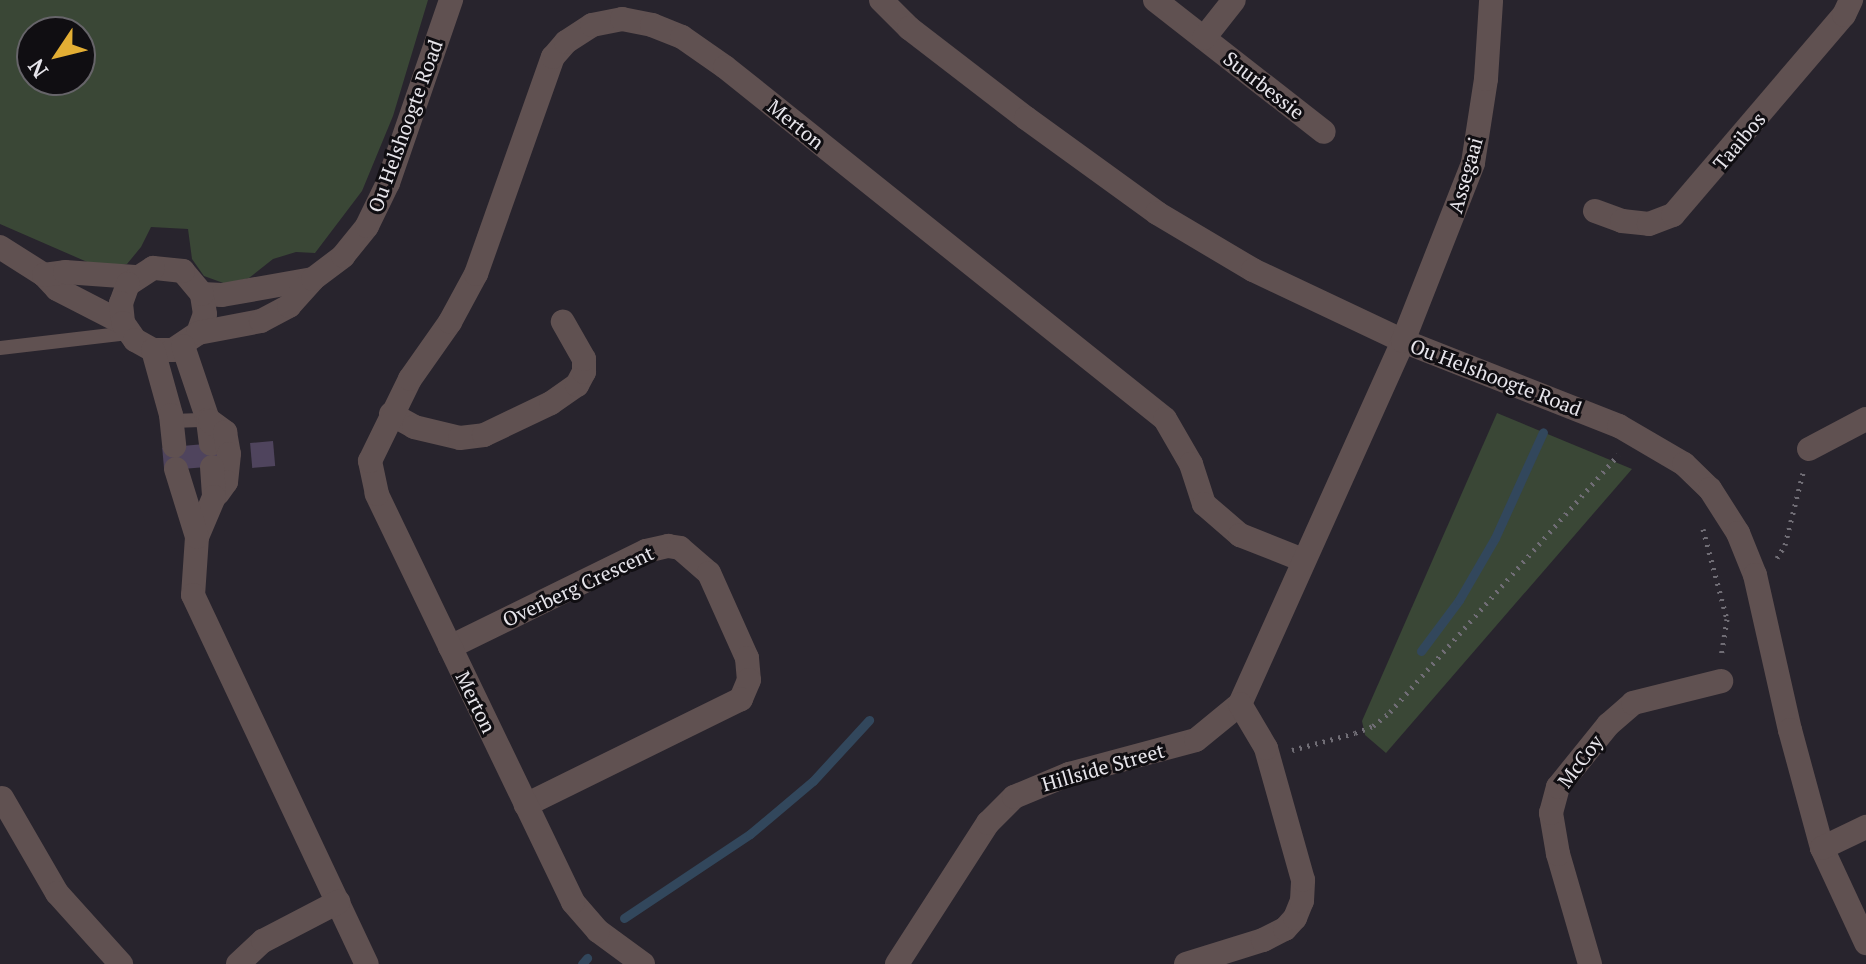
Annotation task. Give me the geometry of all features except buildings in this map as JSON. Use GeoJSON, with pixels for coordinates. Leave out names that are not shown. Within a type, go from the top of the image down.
{"type":"FeatureCollection","features":[{"type":"Feature","properties":{"kind":"street","name":"Ou Helshoogte Road"},"geometry":{"type":"LineString","coordinates":[[153,350],[261,321],[289,306],[313,279],[343,256],[367,226],[388,183],[451,0]]}},
{"type":"Feature","properties":{"kind":"street","name":"Ou Helshoogte Road"},"geometry":{"type":"LineString","coordinates":[[881,0],[921,37],[1157,213],[1253,270],[1403,341],[1619,426],[1684,464],[1710,489],[1738,533],[1755,575],[1790,730],[1822,848],[1866,943]]}},
{"type":"Feature","properties":{"kind":"street","name":"Suurbessie"},"geometry":{"type":"LineString","coordinates":[[1155,0],[1324,132]]}},
{"type":"Feature","properties":{"kind":"street","name":"Suurbessie"},"geometry":{"type":"LineString","coordinates":[[1204,38],[1234,0]]}},
{"type":"Feature","properties":{"kind":"street","name":"Assegaai"},"geometry":{"type":"LineString","coordinates":[[1403,341],[1473,163],[1486,79],[1491,0]]}},
{"type":"Feature","properties":{"kind":"street","name":"Taaibos"},"geometry":{"type":"LineString","coordinates":[[1595,211],[1622,221],[1649,224],[1673,215],[1844,15],[1851,0]]}},
{"type":"Feature","properties":{"kind":"street","name":"Merton"},"geometry":{"type":"LineString","coordinates":[[643,964],[598,931],[573,902],[377,494],[370,461],[391,414],[476,274],[553,57],[566,42],[592,25],[622,19],[682,37],[725,67],[983,276],[1125,383],[1165,419],[1191,464],[1204,504],[1240,535],[1303,560]]}},
{"type":"Feature","properties":{"kind":"street"},"geometry":{"type":"LineString","coordinates":[[0,247],[44,275],[57,289],[126,328],[153,350],[197,537],[193,595],[367,964]]}},
{"type":"Feature","properties":{"kind":"street"},"geometry":{"type":"LineString","coordinates":[[126,328],[123,294],[135,277],[153,268],[173,267],[191,277],[202,294],[205,314],[190,339],[210,443],[214,497]]}},
{"type":"Feature","properties":{"kind":"street"},"geometry":{"type":"LineString","coordinates":[[44,275],[65,272],[135,277]]}},
{"type":"Feature","properties":{"kind":"street","name":"Ou Helshoogte Road"},"geometry":{"type":"LineString","coordinates":[[202,294],[222,295],[313,279]]}},
{"type":"Feature","properties":{"kind":"street"},"geometry":{"type":"LineString","coordinates":[[391,414],[414,427],[460,438],[484,435],[551,403],[577,385],[584,372],[584,359],[563,322]]}},
{"type":"Feature","properties":{"kind":"street","name":"Hillside Street"},"geometry":{"type":"LineString","coordinates":[[897,964],[988,823],[1014,797],[1069,774],[1196,740],[1240,704],[1403,341]]}},
{"type":"Feature","properties":{"kind":"street"},"geometry":{"type":"LineString","coordinates":[[1809,449],[1866,419]]}},
{"type":"Feature","properties":{"kind":"street"},"geometry":{"type":"LineString","coordinates":[[197,537],[214,497],[226,482],[229,454],[225,432],[210,443]]}},
{"type":"Feature","properties":{"kind":"street","name":"Overberg Crescent"},"geometry":{"type":"LineString","coordinates":[[450,647],[646,551],[668,546],[680,548],[709,573],[747,658],[749,680],[741,699],[526,805]]}},
{"type":"Feature","properties":{"kind":"street","name":"McCoy"},"geometry":{"type":"LineString","coordinates":[[1590,964],[1558,854],[1551,813],[1558,787],[1608,725],[1633,703],[1721,681]]}},
{"type":"Feature","properties":{"kind":"street"},"geometry":{"type":"LineString","coordinates":[[1186,964],[1263,940],[1285,929],[1295,918],[1302,901],[1303,880],[1269,759],[1240,704]]}},
{"type":"Feature","properties":{"kind":"street"},"geometry":{"type":"LineString","coordinates":[[2,798],[57,893],[121,964]]}},
{"type":"Feature","properties":{"kind":"street"},"geometry":{"type":"LineString","coordinates":[[1822,848],[1866,827]]}},
{"type":"Feature","properties":{"kind":"street"},"geometry":{"type":"LineString","coordinates":[[238,964],[263,941],[338,902]]}},
{"type":"Feature","properties":{"kind":"lane"},"geometry":{"type":"LineString","coordinates":[[0,348],[126,328]]}},
{"type":"Feature","properties":{"kind":"lane"},"geometry":{"type":"LineString","coordinates":[[174,445],[210,443]]}},
{"type":"Feature","properties":{"kind":"path"},"geometry":{"type":"LineString","coordinates":[[1771,570],[1785,545],[1809,449]]}},
{"type":"Feature","properties":{"kind":"path"},"geometry":{"type":"LineString","coordinates":[[1269,759],[1355,733],[1373,726],[1390,712],[1618,454]]}},
{"type":"Feature","properties":{"kind":"path"},"geometry":{"type":"LineString","coordinates":[[1700,519],[1727,619],[1721,681]]}},
{"type":"Feature","properties":{"kind":"green space"},"geometry":{"type":"Polygon","coordinates":[[[0,0],[428,0],[393,116],[362,191],[315,253],[296,252],[273,259],[249,278],[226,284],[204,276],[192,259],[188,229],[151,227],[141,247],[127,264],[101,268],[0,224],[0,0]]]}},
{"type":"Feature","properties":{"kind":"green space"},"geometry":{"type":"Polygon","coordinates":[[[1497,413],[1632,469],[1386,753],[1365,735],[1362,721],[1497,413]]]}},
{"type":"Feature","properties":{"kind":"waterway"},"geometry":{"type":"LineString","coordinates":[[1421,651],[1459,600],[1495,538],[1543,432]]}},
{"type":"Feature","properties":{"kind":"waterway"},"geometry":{"type":"LineString","coordinates":[[624,918],[750,834],[813,781],[869,720]]}},
{"type":"Feature","properties":{"kind":"waterway"},"geometry":{"type":"LineString","coordinates":[[582,964],[587,958]]}}]}
